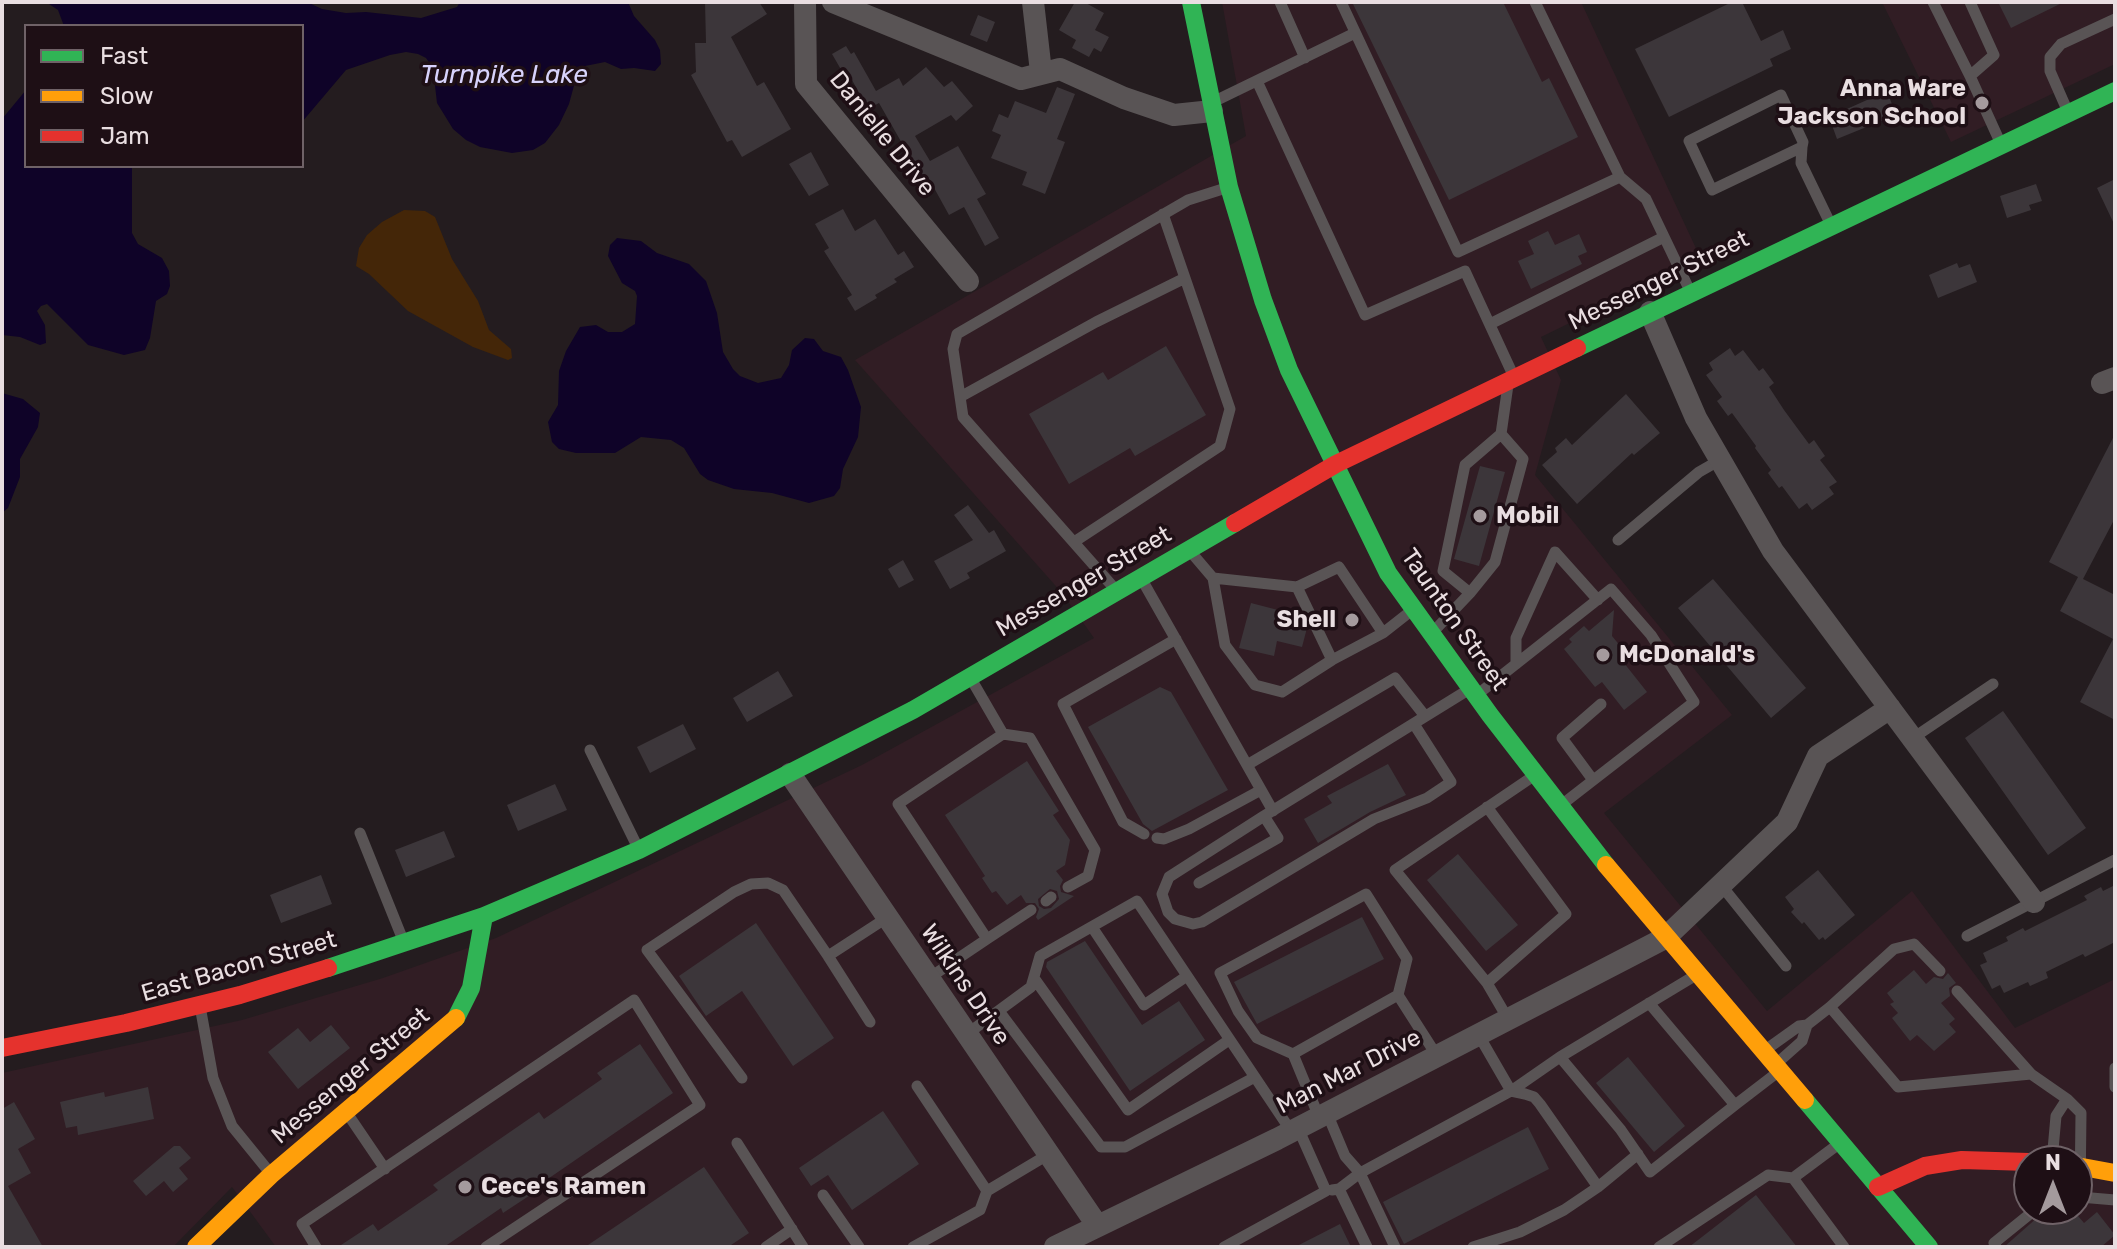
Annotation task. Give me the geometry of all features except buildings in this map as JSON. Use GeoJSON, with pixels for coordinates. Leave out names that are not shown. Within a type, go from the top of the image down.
{"type":"FeatureCollection","features":[{"type":"Feature","properties":{"kind":"main road","name":"Taunton Street"},"geometry":{"type":"LineString","coordinates":[[1191,2],[1229,187],[1263,300],[1289,370],[1388,573],[1560,806],[1665,938],[1929,1247]]}},
{"type":"Feature","properties":{"kind":"main road","name":"Messenger Street"},"geometry":{"type":"LineString","coordinates":[[196,1247],[271,1175],[455,1019],[471,988],[484,916],[639,850],[790,774],[970,677],[1336,464],[2115,91]]}},
{"type":"Feature","properties":{"kind":"main road","name":"East Bacon Street"},"geometry":{"type":"LineString","coordinates":[[2,1048],[200,1005],[404,944],[484,916]]}},
{"type":"Feature","properties":{"kind":"main road"},"geometry":{"type":"LineString","coordinates":[[1878,1187],[1925,1166],[1962,1160],[2013,1162]]}},
{"type":"Feature","properties":{"kind":"main road"},"geometry":{"type":"LineString","coordinates":[[2093,1169],[2115,1173]]}},
{"type":"Feature","properties":{"kind":"street","name":"Danielle Drive"},"geometry":{"type":"LineString","coordinates":[[805,2],[806,84],[968,281]]}},
{"type":"Feature","properties":{"kind":"street"},"geometry":{"type":"LineString","coordinates":[[833,2],[1021,79],[1060,69],[1124,98],[1174,115],[1211,107]]}},
{"type":"Feature","properties":{"kind":"street"},"geometry":{"type":"LineString","coordinates":[[1033,2],[1041,72]]}},
{"type":"Feature","properties":{"kind":"street"},"geometry":{"type":"LineString","coordinates":[[1650,312],[1696,418],[1773,551],[2034,902]]}},
{"type":"Feature","properties":{"kind":"street","name":"Man Mar Drive"},"geometry":{"type":"LineString","coordinates":[[1055,1247],[1295,1130],[1665,938],[1787,822],[1818,756],[1890,708]]}},
{"type":"Feature","properties":{"kind":"street","name":"Wilkins Drive"},"geometry":{"type":"LineString","coordinates":[[790,774],[1097,1225]]}},
{"type":"Feature","properties":{"kind":"lane"},"geometry":{"type":"LineString","coordinates":[[1280,2],[1305,58]]}},
{"type":"Feature","properties":{"kind":"lane"},"geometry":{"type":"LineString","coordinates":[[1341,2],[1458,252],[1512,379],[1501,434],[1465,465],[1443,571],[1470,593]]}},
{"type":"Feature","properties":{"kind":"lane"},"geometry":{"type":"LineString","coordinates":[[1535,2],[1620,177],[1646,199],[1690,292]]}},
{"type":"Feature","properties":{"kind":"lane"},"geometry":{"type":"LineString","coordinates":[[1933,2],[2001,144]]}},
{"type":"Feature","properties":{"kind":"lane"},"geometry":{"type":"LineString","coordinates":[[1970,2],[1994,55],[1970,76]]}},
{"type":"Feature","properties":{"kind":"lane"},"geometry":{"type":"LineString","coordinates":[[2068,112],[2050,71],[2050,57],[2061,44],[2115,19]]}},
{"type":"Feature","properties":{"kind":"lane"},"geometry":{"type":"LineString","coordinates":[[1211,107],[1355,33]]}},
{"type":"Feature","properties":{"kind":"lane"},"geometry":{"type":"LineString","coordinates":[[1257,81],[1365,315],[1465,271]]}},
{"type":"Feature","properties":{"kind":"lane"},"geometry":{"type":"LineString","coordinates":[[1802,147],[1712,190],[1689,141],[1781,95],[1803,142],[1801,163],[1831,225]]}},
{"type":"Feature","properties":{"kind":"lane"},"geometry":{"type":"LineString","coordinates":[[1458,252],[1620,177]]}},
{"type":"Feature","properties":{"kind":"lane"},"geometry":{"type":"LineString","coordinates":[[1117,591],[963,417],[953,349],[957,334],[1188,200],[1229,187]]}},
{"type":"Feature","properties":{"kind":"lane"},"geometry":{"type":"LineString","coordinates":[[1074,542],[1220,446],[1230,409],[1163,214]]}},
{"type":"Feature","properties":{"kind":"lane"},"geometry":{"type":"LineString","coordinates":[[1490,324],[1664,237]]}},
{"type":"Feature","properties":{"kind":"lane"},"geometry":{"type":"LineString","coordinates":[[960,397],[1096,322],[1185,278]]}},
{"type":"Feature","properties":{"kind":"lane"},"geometry":{"type":"LineString","coordinates":[[1433,632],[1495,562],[1523,459],[1501,434]]}},
{"type":"Feature","properties":{"kind":"lane"},"geometry":{"type":"LineString","coordinates":[[1618,540],[1699,472],[1720,460]]}},
{"type":"Feature","properties":{"kind":"lane"},"geometry":{"type":"LineString","coordinates":[[1189,550],[1213,578],[1225,645],[1255,685],[1282,692],[1332,660],[1383,633],[1414,608]]}},
{"type":"Feature","properties":{"kind":"lane"},"geometry":{"type":"LineString","coordinates":[[1516,664],[1516,638],[1555,552],[1598,600]]}},
{"type":"Feature","properties":{"kind":"lane"},"geometry":{"type":"LineString","coordinates":[[1213,578],[1297,587],[1339,567],[1383,633]]}},
{"type":"Feature","properties":{"kind":"lane"},"geometry":{"type":"LineString","coordinates":[[1141,578],[1261,790],[1278,838],[1199,883]]}},
{"type":"Feature","properties":{"kind":"lane"},"geometry":{"type":"LineString","coordinates":[[1297,587],[1332,660]]}},
{"type":"Feature","properties":{"kind":"lane"},"geometry":{"type":"LineString","coordinates":[[1414,724],[1451,782],[1427,798],[1374,819],[1202,922],[1193,924],[1175,919],[1168,912],[1162,894],[1169,877],[1425,716],[1474,692],[1516,664],[1611,589],[1651,635],[1694,702],[1560,806]]}},
{"type":"Feature","properties":{"kind":"lane"},"geometry":{"type":"LineString","coordinates":[[1144,834],[1123,822],[1063,704],[1176,639]]}},
{"type":"Feature","properties":{"kind":"lane"},"geometry":{"type":"LineString","coordinates":[[970,677],[1003,734]]}},
{"type":"Feature","properties":{"kind":"lane"},"geometry":{"type":"LineString","coordinates":[[1247,765],[1395,678],[1425,716]]}},
{"type":"Feature","properties":{"kind":"lane"},"geometry":{"type":"LineString","coordinates":[[1913,738],[1993,684]]}},
{"type":"Feature","properties":{"kind":"lane"},"geometry":{"type":"LineString","coordinates":[[1593,780],[1562,738],[1601,704]]}},
{"type":"Feature","properties":{"kind":"lane"},"geometry":{"type":"LineString","coordinates":[[987,939],[898,804],[1003,734],[1030,738],[1095,850],[1088,876],[1068,887]]}},
{"type":"Feature","properties":{"kind":"lane"},"geometry":{"type":"LineString","coordinates":[[590,750],[639,850]]}},
{"type":"Feature","properties":{"kind":"lane"},"geometry":{"type":"LineString","coordinates":[[1508,1019],[1487,983],[1395,870],[1536,774]]}},
{"type":"Feature","properties":{"kind":"lane"},"geometry":{"type":"LineString","coordinates":[[1157,838],[1164,839],[1189,829],[1261,790]]}},
{"type":"Feature","properties":{"kind":"lane"},"geometry":{"type":"LineString","coordinates":[[1487,807],[1566,914],[1487,983]]}},
{"type":"Feature","properties":{"kind":"lane"},"geometry":{"type":"LineString","coordinates":[[360,833],[404,944]]}},
{"type":"Feature","properties":{"kind":"lane"},"geometry":{"type":"LineString","coordinates":[[1967,936],[2115,860]]}},
{"type":"Feature","properties":{"kind":"lane"},"geometry":{"type":"LineString","coordinates":[[742,1078],[647,950],[751,884],[768,883],[783,890],[870,1022]]}},
{"type":"Feature","properties":{"kind":"lane"},"geometry":{"type":"LineString","coordinates":[[1721,885],[1786,966]]}},
{"type":"Feature","properties":{"kind":"lane"},"geometry":{"type":"LineString","coordinates":[[1395,1247],[1360,1173],[1345,1156],[1293,1054],[1257,1038],[1238,1011],[1220,973],[1366,894],[1407,959],[1398,995],[1437,1056]]}},
{"type":"Feature","properties":{"kind":"lane"},"geometry":{"type":"LineString","coordinates":[[967,1034],[1031,987],[1040,956],[1137,901],[1229,1040],[1295,1130],[1367,1247]]}},
{"type":"Feature","properties":{"kind":"lane"},"geometry":{"type":"LineString","coordinates":[[929,978],[1031,910]]}},
{"type":"Feature","properties":{"kind":"lane"},"geometry":{"type":"LineString","coordinates":[[828,956],[888,917]]}},
{"type":"Feature","properties":{"kind":"lane"},"geometry":{"type":"LineString","coordinates":[[1092,927],[1144,1005],[1187,976]]}},
{"type":"Feature","properties":{"kind":"lane"},"geometry":{"type":"LineString","coordinates":[[1560,1057],[1621,1130],[1650,1172],[1735,1105],[1799,1026],[1807,1025],[1830,1007],[1894,949],[1914,944],[1940,971]]}},
{"type":"Feature","properties":{"kind":"lane"},"geometry":{"type":"LineString","coordinates":[[1224,1247],[1511,1091],[1560,1057],[1697,975]]}},
{"type":"Feature","properties":{"kind":"lane"},"geometry":{"type":"LineString","coordinates":[[1034,978],[1128,1110],[1229,1040]]}},
{"type":"Feature","properties":{"kind":"lane"},"geometry":{"type":"LineString","coordinates":[[1957,991],[2031,1074],[2067,1099],[2081,1113],[2079,1145]]}},
{"type":"Feature","properties":{"kind":"lane"},"geometry":{"type":"LineString","coordinates":[[1293,1054],[1398,995]]}},
{"type":"Feature","properties":{"kind":"lane"},"geometry":{"type":"LineString","coordinates":[[316,1247],[302,1224],[634,1000],[700,1105],[486,1247]]}},
{"type":"Feature","properties":{"kind":"lane"},"geometry":{"type":"LineString","coordinates":[[1649,1003],[1735,1105]]}},
{"type":"Feature","properties":{"kind":"lane"},"geometry":{"type":"LineString","coordinates":[[200,1005],[213,1078],[232,1126],[271,1175]]}},
{"type":"Feature","properties":{"kind":"lane"},"geometry":{"type":"LineString","coordinates":[[1830,1007],[1898,1087],[2031,1074]]}},
{"type":"Feature","properties":{"kind":"lane"},"geometry":{"type":"LineString","coordinates":[[999,1011],[1101,1147],[1125,1147],[1255,1077]]}},
{"type":"Feature","properties":{"kind":"lane"},"geometry":{"type":"LineString","coordinates":[[1772,1062],[1802,1041],[1807,1025]]}},
{"type":"Feature","properties":{"kind":"lane"},"geometry":{"type":"LineString","coordinates":[[1478,1034],[1511,1091],[1534,1097],[1598,1187]]}},
{"type":"Feature","properties":{"kind":"lane"},"geometry":{"type":"LineString","coordinates":[[2115,1068],[2115,1087]]}},
{"type":"Feature","properties":{"kind":"lane"},"geometry":{"type":"LineString","coordinates":[[917,1086],[987,1191]]}},
{"type":"Feature","properties":{"kind":"lane"},"geometry":{"type":"LineString","coordinates":[[2053,1145],[2056,1116],[2067,1099]]}},
{"type":"Feature","properties":{"kind":"lane"},"geometry":{"type":"LineString","coordinates":[[346,1112],[385,1169]]}},
{"type":"Feature","properties":{"kind":"lane"},"geometry":{"type":"LineString","coordinates":[[1793,1178],[1835,1136]]}},
{"type":"Feature","properties":{"kind":"lane"},"geometry":{"type":"LineString","coordinates":[[737,1143],[803,1247]]}},
{"type":"Feature","properties":{"kind":"lane"},"geometry":{"type":"LineString","coordinates":[[913,1247],[980,1210],[987,1191],[1049,1154]]}},
{"type":"Feature","properties":{"kind":"lane"},"geometry":{"type":"LineString","coordinates":[[1473,1247],[1520,1232],[1564,1210],[1638,1154]]}},
{"type":"Feature","properties":{"kind":"lane"},"geometry":{"type":"LineString","coordinates":[[1659,1247],[1768,1175],[1793,1178],[1844,1247]]}},
{"type":"Feature","properties":{"kind":"lane"},"geometry":{"type":"LineString","coordinates":[[823,1195],[859,1247]]}},
{"type":"Feature","properties":{"kind":"lane"},"geometry":{"type":"LineString","coordinates":[[2093,1198],[2115,1200]]}},
{"type":"Feature","properties":{"kind":"lane"},"geometry":{"type":"LineString","coordinates":[[1996,1247],[1994,1243],[2016,1225]]}},
{"type":"Feature","properties":{"kind":"lane"},"geometry":{"type":"LineString","coordinates":[[766,1247],[792,1229]]}},
{"type":"Feature","properties":{"kind":"shaded area"},"geometry":{"type":"Polygon","coordinates":[[[1222,2],[1581,2],[1701,259],[1541,337],[1561,380],[1535,475],[1732,715],[1604,813],[1767,1011],[1912,891],[2015,1028],[2115,979],[2115,1247],[276,1247],[232,1187],[173,1247],[2,1247],[2,1073],[242,1020],[383,978],[496,938],[862,765],[1094,638],[1062,593],[855,360],[1246,136],[1222,2]]]}},
{"type":"Feature","properties":{"kind":"shaded area","name":"Anna Ware Jackson School"},"geometry":{"type":"Polygon","coordinates":[[[1882,2],[2115,2],[2115,64],[1951,142],[1882,2]]]}},
{"type":"Feature","properties":{"kind":"shaded area"},"geometry":{"type":"Polygon","coordinates":[[[404,210],[425,211],[435,217],[452,259],[478,301],[489,330],[511,349],[512,358],[508,360],[473,347],[408,311],[369,274],[356,266],[359,248],[367,235],[404,210]]]}},
{"type":"Feature","properties":{"kind":"water","name":"Turnpike Lake"},"geometry":{"type":"Polygon","coordinates":[[[46,2],[307,2],[322,9],[346,13],[421,18],[457,7],[460,2],[628,2],[634,16],[655,40],[660,50],[661,64],[655,71],[621,69],[605,62],[585,66],[578,71],[569,104],[559,125],[545,143],[533,150],[512,153],[480,147],[453,129],[437,103],[433,68],[426,58],[418,54],[406,52],[390,55],[346,70],[304,120],[304,24],[63,24],[58,10],[46,2]]]}},
{"type":"Feature","properties":{"kind":"water"},"geometry":{"type":"Polygon","coordinates":[[[24,92],[24,168],[132,168],[132,233],[138,244],[162,258],[169,271],[170,286],[167,294],[156,301],[145,350],[124,355],[88,345],[47,304],[37,311],[45,325],[46,343],[40,345],[20,337],[2,335],[2,119],[24,92]]]}},
{"type":"Feature","properties":{"kind":"water"},"geometry":{"type":"Polygon","coordinates":[[[617,238],[641,241],[657,253],[689,264],[706,281],[717,313],[723,352],[740,376],[758,383],[781,378],[789,365],[792,350],[805,338],[814,339],[823,351],[841,357],[861,407],[858,437],[843,469],[840,488],[834,496],[809,503],[772,493],[734,489],[700,474],[684,448],[671,440],[641,437],[615,453],[576,453],[559,449],[552,442],[548,422],[558,405],[559,371],[580,327],[596,325],[608,332],[622,332],[635,324],[637,296],[635,291],[622,283],[608,256],[610,245],[617,238]]]}},
{"type":"Feature","properties":{"kind":"water"},"geometry":{"type":"Polygon","coordinates":[[[2,393],[23,399],[40,413],[38,427],[20,459],[20,477],[8,508],[2,513],[2,393]]]}},
{"type":"Feature","properties":{"kind":"traffic: fast"},"geometry":{"type":"LineString","coordinates":[[1191,2],[1229,187],[1263,300],[1289,370],[1388,573],[1490,715],[1606,865]]}},
{"type":"Feature","properties":{"kind":"traffic: fast"},"geometry":{"type":"LineString","coordinates":[[1577,348],[2115,91]]}},
{"type":"Feature","properties":{"kind":"traffic: fast"},"geometry":{"type":"LineString","coordinates":[[328,968],[484,916],[639,850],[913,710],[1235,523]]}},
{"type":"Feature","properties":{"kind":"traffic: fast"},"geometry":{"type":"LineString","coordinates":[[456,1018],[471,988],[484,916]]}},
{"type":"Feature","properties":{"kind":"traffic: fast"},"geometry":{"type":"LineString","coordinates":[[1805,1100],[1929,1247]]}},
{"type":"Feature","properties":{"kind":"traffic: slow"},"geometry":{"type":"LineString","coordinates":[[1606,865],[1805,1100]]}},
{"type":"Feature","properties":{"kind":"traffic: slow"},"geometry":{"type":"LineString","coordinates":[[196,1247],[271,1175],[456,1018]]}},
{"type":"Feature","properties":{"kind":"traffic: slow"},"geometry":{"type":"LineString","coordinates":[[2093,1169],[2115,1173]]}},
{"type":"Feature","properties":{"kind":"traffic: jam"},"geometry":{"type":"LineString","coordinates":[[1235,523],[1336,464],[1577,348]]}},
{"type":"Feature","properties":{"kind":"traffic: jam"},"geometry":{"type":"LineString","coordinates":[[2,1048],[126,1023],[240,995],[328,968]]}},
{"type":"Feature","properties":{"kind":"traffic: jam"},"geometry":{"type":"LineString","coordinates":[[1878,1187],[1925,1166],[1962,1160],[2013,1162]]}},
{"type":"Feature","properties":{"kind":"place","name":"Anna Ware Jackson School"},"geometry":{"type":"Point","coordinates":[1982,103]}},
{"type":"Feature","properties":{"kind":"place","name":"Mobil"},"geometry":{"type":"Point","coordinates":[1480,516]}},
{"type":"Feature","properties":{"kind":"place","name":"Shell"},"geometry":{"type":"Point","coordinates":[1352,620]}},
{"type":"Feature","properties":{"kind":"place","name":"McDonald's"},"geometry":{"type":"Point","coordinates":[1603,655]}},
{"type":"Feature","properties":{"kind":"place","name":"Cece's Ramen"},"geometry":{"type":"Point","coordinates":[465,1187]}}]}
